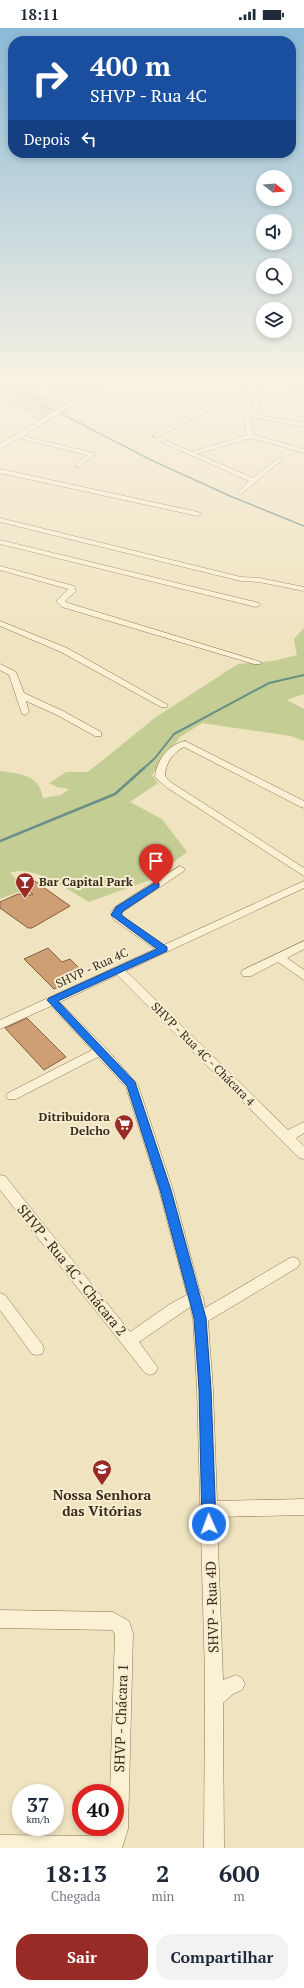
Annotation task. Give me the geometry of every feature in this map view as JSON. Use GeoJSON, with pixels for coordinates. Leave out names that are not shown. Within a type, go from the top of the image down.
{"type":"FeatureCollection","features":[{"type":"Feature","properties":{"kind":"street"},"geometry":{"type":"LineString","coordinates":[[223,468],[254,481]]}},
{"type":"Feature","properties":{"kind":"street"},"geometry":{"type":"LineString","coordinates":[[240,493],[269,468]]}},
{"type":"Feature","properties":{"kind":"street"},"geometry":{"type":"LineString","coordinates":[[0,471],[198,514]]}},
{"type":"Feature","properties":{"kind":"street"},"geometry":{"type":"LineString","coordinates":[[0,517],[78,536],[90,542]]}},
{"type":"Feature","properties":{"kind":"street"},"geometry":{"type":"LineString","coordinates":[[0,520],[241,579],[259,580],[304,589]]}},
{"type":"Feature","properties":{"kind":"street"},"geometry":{"type":"LineString","coordinates":[[0,542],[256,605]]}},
{"type":"Feature","properties":{"kind":"street"},"geometry":{"type":"LineString","coordinates":[[0,568],[71,588],[72,592],[60,600],[62,604],[257,662]]}},
{"type":"Feature","properties":{"kind":"street"},"geometry":{"type":"LineString","coordinates":[[0,623],[64,650],[164,704]]}},
{"type":"Feature","properties":{"kind":"street"},"geometry":{"type":"LineString","coordinates":[[0,667],[13,674],[24,712]]}},
{"type":"Feature","properties":{"kind":"street"},"geometry":{"type":"LineString","coordinates":[[20,694],[60,713],[98,734]]}},
{"type":"Feature","properties":{"kind":"street"},"geometry":{"type":"LineString","coordinates":[[304,805],[185,744],[178,745],[172,750],[159,772],[160,777],[168,785],[304,873]]}},
{"type":"Feature","properties":{"kind":"street"},"geometry":{"type":"LineString","coordinates":[[163,949],[117,917],[116,913],[119,909],[180,869]]}},
{"type":"Feature","properties":{"kind":"street","name":"SHVP - Rua 4C"},"geometry":{"type":"LineString","coordinates":[[0,1025],[304,884]]}},
{"type":"Feature","properties":{"kind":"street"},"geometry":{"type":"LineString","coordinates":[[247,973],[304,945]]}},
{"type":"Feature","properties":{"kind":"street"},"geometry":{"type":"LineString","coordinates":[[279,958],[304,976]]}},
{"type":"Feature","properties":{"kind":"street","name":"SHVP - Rua 4C - Chácara 4"},"geometry":{"type":"LineString","coordinates":[[118,970],[304,1154]]}},
{"type":"Feature","properties":{"kind":"street","name":"SHVP - Rua 4D"},"geometry":{"type":"LineString","coordinates":[[52,1000],[126,1077],[135,1093],[166,1190],[196,1297],[200,1318],[205,1389],[214,1676],[227,1683],[236,1684],[227,1687],[214,1699],[214,1848]]}},
{"type":"Feature","properties":{"kind":"street"},"geometry":{"type":"LineString","coordinates":[[12,1096],[101,1050]]}},
{"type":"Feature","properties":{"kind":"street"},"geometry":{"type":"LineString","coordinates":[[287,1137],[304,1127]]}},
{"type":"Feature","properties":{"kind":"street","name":"SHVP - Rua 4C - Chácara 2"},"geometry":{"type":"LineString","coordinates":[[0,1180],[150,1368]]}},
{"type":"Feature","properties":{"kind":"street"},"geometry":{"type":"LineString","coordinates":[[200,1318],[294,1263]]}},
{"type":"Feature","properties":{"kind":"street","name":"SHVP - Rua 4C - Chácara 2"},"geometry":{"type":"LineString","coordinates":[[129,1341],[176,1308],[196,1297]]}},
{"type":"Feature","properties":{"kind":"street"},"geometry":{"type":"LineString","coordinates":[[0,1299],[37,1349]]}},
{"type":"Feature","properties":{"kind":"street"},"geometry":{"type":"LineString","coordinates":[[208,1509],[304,1507]]}},
{"type":"Feature","properties":{"kind":"street","name":"SHVP - Chácara 1"},"geometry":{"type":"LineString","coordinates":[[0,1618],[113,1621],[120,1624],[124,1630],[124,1634],[118,1829],[115,1842],[105,1846],[0,1845]]}},
{"type":"Feature","properties":{"kind":"green space"},"geometry":{"type":"Polygon","coordinates":[[[304,628],[304,694],[287,700],[304,709],[304,741],[291,736],[202,723],[180,737],[152,775],[158,783],[130,802],[162,819],[187,852],[150,880],[89,902],[61,885],[40,875],[19,871],[10,873],[26,889],[0,899],[0,771],[15,773],[33,780],[41,790],[43,798],[61,795],[69,789],[57,787],[49,783],[66,772],[88,772],[156,717],[238,664],[273,661],[297,655],[294,639],[304,628]]]}},
{"type":"Feature","properties":{"kind":"building"},"geometry":{"type":"Polygon","coordinates":[[[32,879],[70,906],[32,928],[28,928],[0,908],[0,902],[18,894],[33,895],[22,883],[32,879]]]}},
{"type":"Feature","properties":{"kind":"building"},"geometry":{"type":"Polygon","coordinates":[[[48,948],[62,962],[70,959],[79,968],[71,971],[78,979],[54,989],[24,959],[48,948]]]}},
{"type":"Feature","properties":{"kind":"building"},"geometry":{"type":"Polygon","coordinates":[[[27,1018],[66,1057],[44,1070],[5,1028],[27,1018]]]}},
{"type":"Feature","properties":{"kind":"waterway"},"geometry":{"type":"LineString","coordinates":[[168,468],[230,496],[304,526]]}},
{"type":"Feature","properties":{"kind":"waterway"},"geometry":{"type":"LineString","coordinates":[[143,769],[155,758],[174,734],[269,683],[304,675]]}},
{"type":"Feature","properties":{"kind":"waterway"},"geometry":{"type":"LineString","coordinates":[[0,841],[115,794],[144,768]]}},
{"type":"Feature","properties":{"kind":"place","name":"Bar Capital Park"},"geometry":{"type":"Point","coordinates":[25,899]}},
{"type":"Feature","properties":{"kind":"place","name":"Ditribuidora Delcho"},"geometry":{"type":"Point","coordinates":[124,1141]}},
{"type":"Feature","properties":{"kind":"place","name":"Nossa Senhora das Vitórias"},"geometry":{"type":"Point","coordinates":[102,1486]}},
{"type":"Feature","properties":{"kind":"route"},"geometry":{"type":"LineString","coordinates":[[156,885],[119,909],[116,915],[163,949],[52,1000],[132,1085],[166,1190],[196,1297],[200,1318],[205,1389],[209,1524]]}}]}
